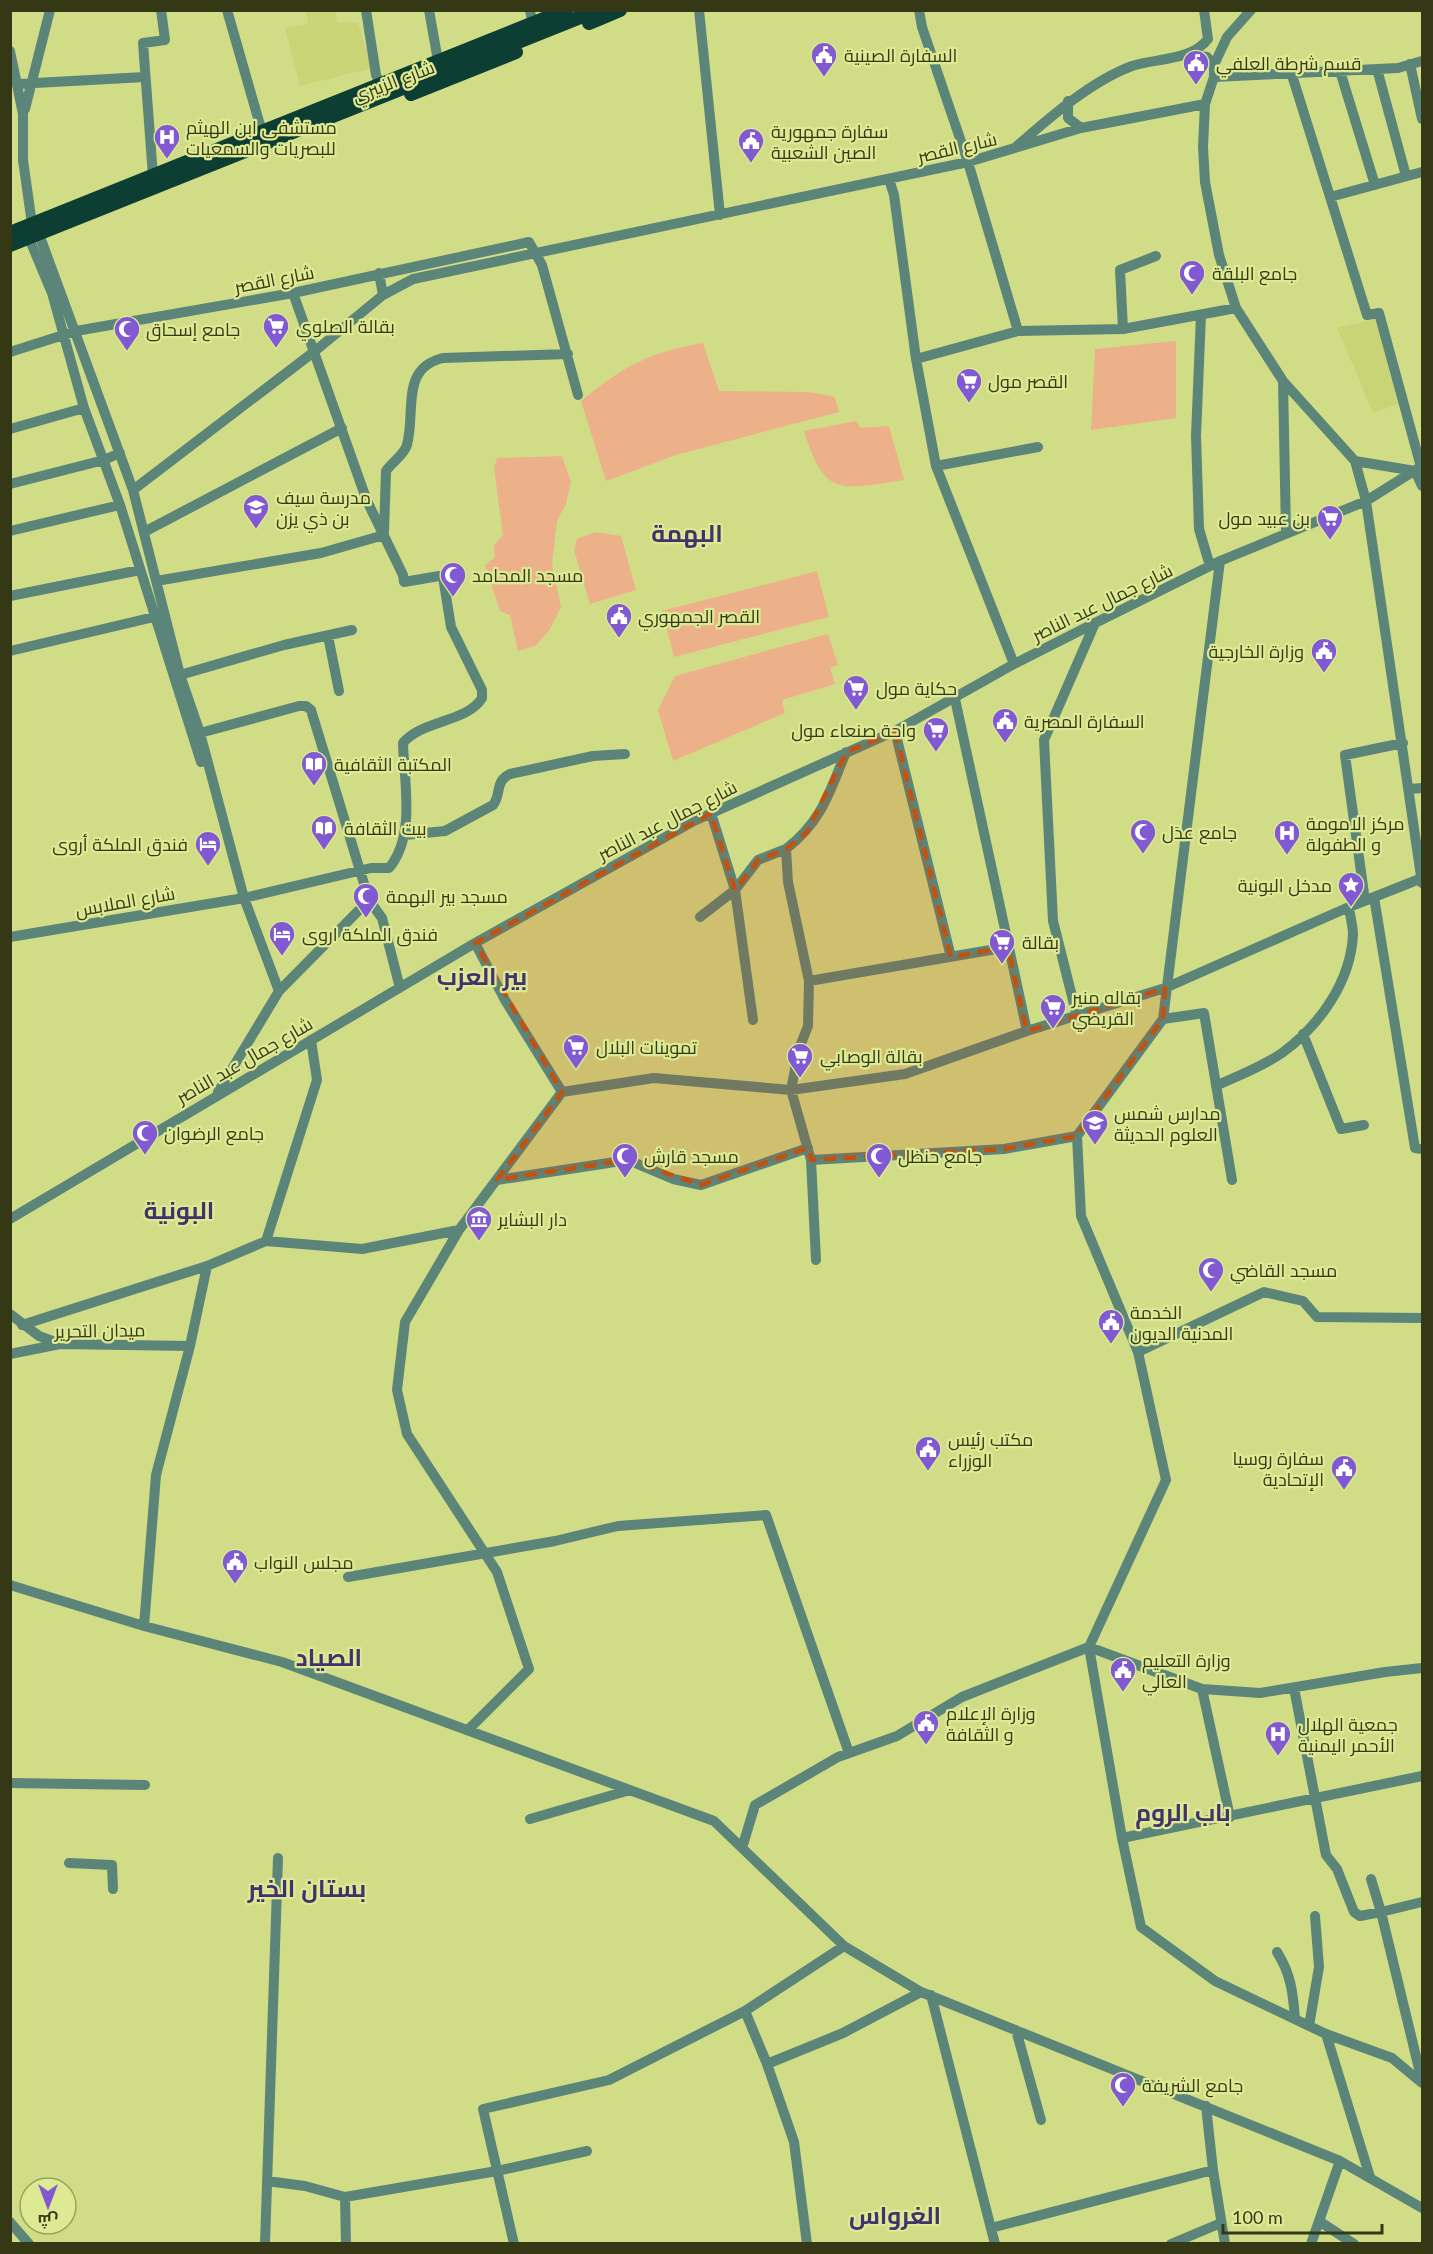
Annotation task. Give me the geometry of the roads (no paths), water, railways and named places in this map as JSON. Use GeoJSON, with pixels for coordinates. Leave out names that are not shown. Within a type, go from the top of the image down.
{"type":"FeatureCollection","features":[{"type":"Feature","properties":{"kind":"main road","name":"شارع الزبيري"},"geometry":{"type":"LineString","coordinates":[[438,61],[440,54],[530,13],[545,10]]}},
{"type":"Feature","properties":{"kind":"main road","name":"شارع الزبيري"},"geometry":{"type":"LineString","coordinates":[[10,245],[153,176],[566,10]]}},
{"type":"Feature","properties":{"kind":"main road","name":"شارع الزبيري"},"geometry":{"type":"LineString","coordinates":[[10,233],[33,232],[78,218],[598,10]]}},
{"type":"Feature","properties":{"kind":"main road","name":"شارع الزبيري"},"geometry":{"type":"LineString","coordinates":[[78,218],[116,210],[620,10]]}},
{"type":"Feature","properties":{"kind":"main road"},"geometry":{"type":"LineString","coordinates":[[10,224],[33,232],[10,255]]}},
{"type":"Feature","properties":{"kind":"street"},"geometry":{"type":"LineString","coordinates":[[23,114],[50,10]]}},
{"type":"Feature","properties":{"kind":"street"},"geometry":{"type":"LineString","coordinates":[[153,176],[143,44],[165,40],[161,10]]}},
{"type":"Feature","properties":{"kind":"street"},"geometry":{"type":"LineString","coordinates":[[227,10],[262,132]]}},
{"type":"Feature","properties":{"kind":"street"},"geometry":{"type":"LineString","coordinates":[[366,10],[376,75],[380,83]]}},
{"type":"Feature","properties":{"kind":"street"},"geometry":{"type":"LineString","coordinates":[[429,10],[438,61]]}},
{"type":"Feature","properties":{"kind":"street"},"geometry":{"type":"LineString","coordinates":[[699,10],[720,215]]}},
{"type":"Feature","properties":{"kind":"street"},"geometry":{"type":"LineString","coordinates":[[919,10],[921,27],[968,162],[1018,331]]}},
{"type":"Feature","properties":{"kind":"street"},"geometry":{"type":"LineString","coordinates":[[1011,151],[1068,101],[1131,67],[1186,54],[1201,48],[1208,39],[1204,10]]}},
{"type":"Feature","properties":{"kind":"street"},"geometry":{"type":"LineString","coordinates":[[469,1729],[529,1669],[497,1572],[407,1434],[397,1390],[405,1322],[459,1230],[562,1092],[654,1078],[791,1090],[905,1074],[1027,1031],[1165,988],[1349,907],[1422,879],[1366,501],[1355,461],[1283,381],[1236,308],[1219,255],[1209,208],[1203,147],[1205,104],[1214,77],[1214,64],[1227,38],[1251,10]]}},
{"type":"Feature","properties":{"kind":"street"},"geometry":{"type":"LineString","coordinates":[[10,51],[23,114],[23,160],[33,232],[84,408],[120,505],[154,617],[229,845]]}},
{"type":"Feature","properties":{"kind":"street"},"geometry":{"type":"LineString","coordinates":[[1186,54],[1207,57],[1214,64]]}},
{"type":"Feature","properties":{"kind":"street"},"geometry":{"type":"LineString","coordinates":[[1214,77],[1377,69],[1422,61]]}},
{"type":"Feature","properties":{"kind":"street"},"geometry":{"type":"LineString","coordinates":[[1410,64],[1422,119]]}},
{"type":"Feature","properties":{"kind":"street"},"geometry":{"type":"LineString","coordinates":[[1377,69],[1406,176]]}},
{"type":"Feature","properties":{"kind":"street"},"geometry":{"type":"LineString","coordinates":[[1340,71],[1375,185]]}},
{"type":"Feature","properties":{"kind":"street"},"geometry":{"type":"LineString","coordinates":[[1291,72],[1367,315],[1379,313],[1420,468],[1422,486]]}},
{"type":"Feature","properties":{"kind":"street"},"geometry":{"type":"LineString","coordinates":[[17,84],[32,81],[145,77]]}},
{"type":"Feature","properties":{"kind":"street"},"geometry":{"type":"LineString","coordinates":[[1068,101],[1068,118],[1081,128]]}},
{"type":"Feature","properties":{"kind":"street","name":"شارع القصر"},"geometry":{"type":"LineString","coordinates":[[133,490],[315,351],[383,295],[413,279],[968,162],[1011,151],[1081,128],[1205,104]]}},
{"type":"Feature","properties":{"kind":"street"},"geometry":{"type":"LineString","coordinates":[[1330,197],[1422,172]]}},
{"type":"Feature","properties":{"kind":"street"},"geometry":{"type":"LineString","coordinates":[[889,179],[894,195],[916,359],[936,466],[1014,664]]}},
{"type":"Feature","properties":{"kind":"street"},"geometry":{"type":"LineString","coordinates":[[33,232],[76,331],[133,490],[180,675],[200,733],[244,898],[279,991]]}},
{"type":"Feature","properties":{"kind":"street","name":"شارع القصر"},"geometry":{"type":"LineString","coordinates":[[10,352],[76,331],[294,293],[529,242],[538,254]]}},
{"type":"Feature","properties":{"kind":"street"},"geometry":{"type":"LineString","coordinates":[[538,254],[578,395]]}},
{"type":"Feature","properties":{"kind":"street"},"geometry":{"type":"LineString","coordinates":[[1123,329],[1120,270],[1156,256]]}},
{"type":"Feature","properties":{"kind":"street"},"geometry":{"type":"LineString","coordinates":[[379,273],[383,295]]}},
{"type":"Feature","properties":{"kind":"street"},"geometry":{"type":"LineString","coordinates":[[294,293],[368,501],[404,575],[404,582],[443,577],[451,627],[482,690],[482,698],[473,708],[411,733],[403,743],[405,835],[445,831],[493,805],[498,799],[497,787],[503,778],[510,774],[593,756],[625,754]]}},
{"type":"Feature","properties":{"kind":"street"},"geometry":{"type":"LineString","coordinates":[[916,359],[1018,331],[1123,329],[1236,308]]}},
{"type":"Feature","properties":{"kind":"street"},"geometry":{"type":"LineString","coordinates":[[1201,315],[1196,436],[1198,517],[1199,529],[1215,564],[1163,1019],[1077,1136],[1081,1216],[1138,1352],[1166,1480],[1089,1647],[1122,1838],[1142,1927],[1215,1981],[1326,2034],[1392,2058],[1422,2082]]}},
{"type":"Feature","properties":{"kind":"street"},"geometry":{"type":"LineString","coordinates":[[384,535],[386,471],[406,448],[418,371],[427,362],[443,358],[568,354]]}},
{"type":"Feature","properties":{"kind":"street"},"geometry":{"type":"LineString","coordinates":[[1283,381],[1286,533]]}},
{"type":"Feature","properties":{"kind":"street"},"geometry":{"type":"LineString","coordinates":[[10,429],[84,408]]}},
{"type":"Feature","properties":{"kind":"street"},"geometry":{"type":"LineString","coordinates":[[144,532],[342,428]]}},
{"type":"Feature","properties":{"kind":"street"},"geometry":{"type":"LineString","coordinates":[[936,466],[1038,447]]}},
{"type":"Feature","properties":{"kind":"street"},"geometry":{"type":"LineString","coordinates":[[10,484],[104,460],[120,453]]}},
{"type":"Feature","properties":{"kind":"street"},"geometry":{"type":"LineString","coordinates":[[1355,461],[1420,468]]}},
{"type":"Feature","properties":{"kind":"street","name":"شارع جمال عبد الناصر"},"geometry":{"type":"LineString","coordinates":[[10,1219],[217,1094],[475,943],[711,813],[895,731],[1014,664],[1095,623],[1215,564],[1366,501],[1420,468]]}},
{"type":"Feature","properties":{"kind":"street"},"geometry":{"type":"LineString","coordinates":[[10,531],[120,505]]}},
{"type":"Feature","properties":{"kind":"street"},"geometry":{"type":"LineString","coordinates":[[156,581],[321,553],[384,535]]}},
{"type":"Feature","properties":{"kind":"street"},"geometry":{"type":"LineString","coordinates":[[10,596],[140,570]]}},
{"type":"Feature","properties":{"kind":"street"},"geometry":{"type":"LineString","coordinates":[[11,648],[154,617]]}},
{"type":"Feature","properties":{"kind":"street"},"geometry":{"type":"LineString","coordinates":[[1077,1016],[1053,921],[1044,740],[1095,623]]}},
{"type":"Feature","properties":{"kind":"street"},"geometry":{"type":"LineString","coordinates":[[180,675],[284,645],[352,630]]}},
{"type":"Feature","properties":{"kind":"street"},"geometry":{"type":"LineString","coordinates":[[328,636],[339,691]]}},
{"type":"Feature","properties":{"kind":"street"},"geometry":{"type":"LineString","coordinates":[[955,699],[1027,1031]]}},
{"type":"Feature","properties":{"kind":"street"},"geometry":{"type":"LineString","coordinates":[[200,733],[299,706],[306,706],[311,710],[369,900],[382,918],[400,988]]}},
{"type":"Feature","properties":{"kind":"street"},"geometry":{"type":"LineString","coordinates":[[895,731],[951,957]]}},
{"type":"Feature","properties":{"kind":"street"},"geometry":{"type":"LineString","coordinates":[[1402,743],[1345,755],[1415,1148],[1422,1149]]}},
{"type":"Feature","properties":{"kind":"street"},"geometry":{"type":"LineString","coordinates":[[700,917],[735,890],[749,868],[758,860],[786,849],[807,832],[824,805],[846,753]]}},
{"type":"Feature","properties":{"kind":"street"},"geometry":{"type":"LineString","coordinates":[[1410,789],[1422,788]]}},
{"type":"Feature","properties":{"kind":"street"},"geometry":{"type":"LineString","coordinates":[[711,813],[735,890],[753,1020]]}},
{"type":"Feature","properties":{"kind":"street","name":"شارع الملابس"},"geometry":{"type":"LineString","coordinates":[[10,937],[244,898],[360,871],[390,868],[405,835]]}},
{"type":"Feature","properties":{"kind":"street"},"geometry":{"type":"LineString","coordinates":[[786,849],[788,882],[809,981],[808,1026],[799,1049],[791,1090],[811,1160],[816,1260]]}},
{"type":"Feature","properties":{"kind":"street"},"geometry":{"type":"LineString","coordinates":[[217,1094],[279,991],[369,900]]}},
{"type":"Feature","properties":{"kind":"street"},"geometry":{"type":"LineString","coordinates":[[1216,1086],[1281,1053],[1303,1034],[1338,991],[1353,934],[1349,907]]}},
{"type":"Feature","properties":{"kind":"street"},"geometry":{"type":"LineString","coordinates":[[475,943],[505,1000],[562,1092]]}},
{"type":"Feature","properties":{"kind":"street"},"geometry":{"type":"LineString","coordinates":[[809,981],[1008,947]]}},
{"type":"Feature","properties":{"kind":"street"},"geometry":{"type":"LineString","coordinates":[[1163,1019],[1204,1013],[1232,1180]]}},
{"type":"Feature","properties":{"kind":"street"},"geometry":{"type":"LineString","coordinates":[[1303,1034],[1341,1129],[1364,1125]]}},
{"type":"Feature","properties":{"kind":"street"},"geometry":{"type":"LineString","coordinates":[[266,1241],[317,1080],[311,1040]]}},
{"type":"Feature","properties":{"kind":"street"},"geometry":{"type":"LineString","coordinates":[[811,1160],[1004,1149],[1077,1136]]}},
{"type":"Feature","properties":{"kind":"street"},"geometry":{"type":"LineString","coordinates":[[497,1180],[628,1160],[673,1179],[700,1185],[808,1148]]}},
{"type":"Feature","properties":{"kind":"street"},"geometry":{"type":"LineString","coordinates":[[22,1325],[207,1266],[266,1241],[362,1249],[459,1230]]}},
{"type":"Feature","properties":{"kind":"street"},"geometry":{"type":"LineString","coordinates":[[144,1626],[156,1475],[190,1346],[207,1266]]}},
{"type":"Feature","properties":{"kind":"street"},"geometry":{"type":"LineString","coordinates":[[1138,1352],[1264,1292],[1303,1301],[1317,1317],[1422,1318]]}},
{"type":"Feature","properties":{"kind":"street"},"geometry":{"type":"LineString","coordinates":[[10,1314],[22,1325],[60,1344]]}},
{"type":"Feature","properties":{"kind":"street","name":"ميدان التحرير"},"geometry":{"type":"LineString","coordinates":[[10,1354],[60,1344],[190,1346]]}},
{"type":"Feature","properties":{"kind":"street"},"geometry":{"type":"LineString","coordinates":[[348,1577],[486,1554],[618,1526],[766,1515],[849,1753]]}},
{"type":"Feature","properties":{"kind":"street"},"geometry":{"type":"LineString","coordinates":[[10,1585],[144,1626],[282,1662],[714,1821],[844,1946],[926,1994],[1340,2162],[1422,2208]]}},
{"type":"Feature","properties":{"kind":"street"},"geometry":{"type":"LineString","coordinates":[[742,1848],[755,1805],[849,1753],[897,1736],[962,1697],[1089,1647],[1202,1689],[1260,1693],[1422,1668]]}},
{"type":"Feature","properties":{"kind":"street"},"geometry":{"type":"LineString","coordinates":[[1294,1688],[1326,1855],[1337,1869],[1354,1912],[1360,1916],[1422,1902]]}},
{"type":"Feature","properties":{"kind":"street"},"geometry":{"type":"LineString","coordinates":[[1202,1689],[1230,1817]]}},
{"type":"Feature","properties":{"kind":"street"},"geometry":{"type":"LineString","coordinates":[[1122,1838],[1315,1800],[1422,1776]]}},
{"type":"Feature","properties":{"kind":"street"},"geometry":{"type":"LineString","coordinates":[[10,1782],[145,1785]]}},
{"type":"Feature","properties":{"kind":"street"},"geometry":{"type":"LineString","coordinates":[[530,1819],[631,1790]]}},
{"type":"Feature","properties":{"kind":"street"},"geometry":{"type":"LineString","coordinates":[[265,2244],[278,1858]]}},
{"type":"Feature","properties":{"kind":"street"},"geometry":{"type":"LineString","coordinates":[[69,1863],[112,1865],[113,1889]]}},
{"type":"Feature","properties":{"kind":"street"},"geometry":{"type":"LineString","coordinates":[[1371,1879],[1422,2082]]}},
{"type":"Feature","properties":{"kind":"street"},"geometry":{"type":"LineString","coordinates":[[1309,2026],[1319,1967],[1315,1916]]}},
{"type":"Feature","properties":{"kind":"street"},"geometry":{"type":"LineString","coordinates":[[514,2244],[483,2109],[609,2080],[745,2011],[844,1946]]}},
{"type":"Feature","properties":{"kind":"street"},"geometry":{"type":"LineString","coordinates":[[1277,1952],[1287,1969],[1293,1988],[1295,2019]]}},
{"type":"Feature","properties":{"kind":"street"},"geometry":{"type":"LineString","coordinates":[[767,2064],[843,2033],[926,1994]]}},
{"type":"Feature","properties":{"kind":"street"},"geometry":{"type":"LineString","coordinates":[[926,1994],[996,2244]]}},
{"type":"Feature","properties":{"kind":"street"},"geometry":{"type":"LineString","coordinates":[[745,2011],[767,2064],[794,2142],[807,2244]]}},
{"type":"Feature","properties":{"kind":"street"},"geometry":{"type":"LineString","coordinates":[[1016,2030],[1041,2120]]}},
{"type":"Feature","properties":{"kind":"street"},"geometry":{"type":"LineString","coordinates":[[1326,2034],[1370,2177]]}},
{"type":"Feature","properties":{"kind":"street"},"geometry":{"type":"LineString","coordinates":[[1206,2106],[1225,2244]]}},
{"type":"Feature","properties":{"kind":"street"},"geometry":{"type":"LineString","coordinates":[[267,2181],[305,2186],[345,2197],[497,2171],[587,2151]]}},
{"type":"Feature","properties":{"kind":"street"},"geometry":{"type":"LineString","coordinates":[[1311,2244],[1340,2162]]}},
{"type":"Feature","properties":{"kind":"street"},"geometry":{"type":"LineString","coordinates":[[991,2228],[1213,2170]]}},
{"type":"Feature","properties":{"kind":"street"},"geometry":{"type":"LineString","coordinates":[[345,2197],[346,2244]]}},
{"type":"Feature","properties":{"kind":"street"},"geometry":{"type":"LineString","coordinates":[[1319,2221],[1354,2244]]}},
{"type":"Feature","properties":{"kind":"street"},"geometry":{"type":"LineString","coordinates":[[10,2222],[29,2244]]}},
{"type":"Feature","properties":{"kind":"street"},"geometry":{"type":"LineString","coordinates":[[1171,2244],[1221,2223]]}},
{"type":"Feature","properties":{"kind":"place","name":"السفارة الصينية"},"geometry":{"type":"Point","coordinates":[824,78]}},
{"type":"Feature","properties":{"kind":"place","name":"قسم شرطة العلفي"},"geometry":{"type":"Point","coordinates":[1196,86]}},
{"type":"Feature","properties":{"kind":"place","name":"مستشفى ابن الهيثم للبصريات والسمعيات"},"geometry":{"type":"Point","coordinates":[167,160]}},
{"type":"Feature","properties":{"kind":"place","name":"سفارة جمهورية الصين الشعبية"},"geometry":{"type":"Point","coordinates":[751,164]}},
{"type":"Feature","properties":{"kind":"place","name":"جامع البلقة"},"geometry":{"type":"Point","coordinates":[1192,296]}},
{"type":"Feature","properties":{"kind":"place","name":"بقالة الصلوي"},"geometry":{"type":"Point","coordinates":[276,349]}},
{"type":"Feature","properties":{"kind":"place","name":"جامع إسحاق"},"geometry":{"type":"Point","coordinates":[127,352]}},
{"type":"Feature","properties":{"kind":"place","name":"القصر مول"},"geometry":{"type":"Point","coordinates":[969,404]}},
{"type":"Feature","properties":{"kind":"place","name":"مدرسة سيف بن ذي يزن"},"geometry":{"type":"Point","coordinates":[256,530]}},
{"type":"Feature","properties":{"kind":"place","name":"بن عبيد مول"},"geometry":{"type":"Point","coordinates":[1330,541]}},
{"type":"Feature","properties":{"kind":"place","name":"مسجد المحامد"},"geometry":{"type":"Point","coordinates":[453,598]}},
{"type":"Feature","properties":{"kind":"place","name":"القصر الجمهوري"},"geometry":{"type":"Point","coordinates":[619,639]}},
{"type":"Feature","properties":{"kind":"place","name":"وزارة الخارجية"},"geometry":{"type":"Point","coordinates":[1324,674]}},
{"type":"Feature","properties":{"kind":"place","name":"حكاية مول"},"geometry":{"type":"Point","coordinates":[856,711]}},
{"type":"Feature","properties":{"kind":"place","name":"السفارة المصرية"},"geometry":{"type":"Point","coordinates":[1005,744]}},
{"type":"Feature","properties":{"kind":"place","name":"واحة صنعاء مول"},"geometry":{"type":"Point","coordinates":[936,753]}},
{"type":"Feature","properties":{"kind":"place","name":"المكتبة الثقافية"},"geometry":{"type":"Point","coordinates":[314,787]}},
{"type":"Feature","properties":{"kind":"place","name":"بيت الثقافة"},"geometry":{"type":"Point","coordinates":[324,851]}},
{"type":"Feature","properties":{"kind":"place","name":"جامع عدَل"},"geometry":{"type":"Point","coordinates":[1143,855]}},
{"type":"Feature","properties":{"kind":"place","name":"مركز الامومة و الطفولة"},"geometry":{"type":"Point","coordinates":[1287,856]}},
{"type":"Feature","properties":{"kind":"place","name":"فندق الملكة أروى"},"geometry":{"type":"Point","coordinates":[208,867]}},
{"type":"Feature","properties":{"kind":"place","name":"مدخل البونية"},"geometry":{"type":"Point","coordinates":[1351,908]}},
{"type":"Feature","properties":{"kind":"place","name":"مسجد بير البهمة"},"geometry":{"type":"Point","coordinates":[366,919]}},
{"type":"Feature","properties":{"kind":"place","name":"فندق الملكة اروى"},"geometry":{"type":"Point","coordinates":[282,957]}},
{"type":"Feature","properties":{"kind":"place","name":"بقالة"},"geometry":{"type":"Point","coordinates":[1002,965]}},
{"type":"Feature","properties":{"kind":"place","name":"بقاله منير القريضي"},"geometry":{"type":"Point","coordinates":[1053,1030]}},
{"type":"Feature","properties":{"kind":"place","name":"تموينات البلال"},"geometry":{"type":"Point","coordinates":[576,1070]}},
{"type":"Feature","properties":{"kind":"place","name":"بقالة الوصابي"},"geometry":{"type":"Point","coordinates":[800,1079]}},
{"type":"Feature","properties":{"kind":"place","name":"مدارس شمس العلوم الحديثة"},"geometry":{"type":"Point","coordinates":[1095,1146]}},
{"type":"Feature","properties":{"kind":"place","name":"جامع الرضوان"},"geometry":{"type":"Point","coordinates":[145,1156]}},
{"type":"Feature","properties":{"kind":"place","name":"مسجد قارش"},"geometry":{"type":"Point","coordinates":[625,1179]}},
{"type":"Feature","properties":{"kind":"place","name":"جامع حنظل"},"geometry":{"type":"Point","coordinates":[879,1179]}},
{"type":"Feature","properties":{"kind":"place","name":"دار البشاير"},"geometry":{"type":"Point","coordinates":[479,1242]}},
{"type":"Feature","properties":{"kind":"place","name":"مسجد القاضي"},"geometry":{"type":"Point","coordinates":[1211,1293]}},
{"type":"Feature","properties":{"kind":"place","name":"الخدمة المدنية الديون"},"geometry":{"type":"Point","coordinates":[1111,1345]}},
{"type":"Feature","properties":{"kind":"place","name":"مكتب رئيس الوزراء"},"geometry":{"type":"Point","coordinates":[928,1472]}},
{"type":"Feature","properties":{"kind":"place","name":"سفارة روسيا الإتحادية"},"geometry":{"type":"Point","coordinates":[1344,1491]}},
{"type":"Feature","properties":{"kind":"place","name":"مجلس النواب"},"geometry":{"type":"Point","coordinates":[235,1585]}},
{"type":"Feature","properties":{"kind":"place","name":"وزارة التعليم العالي"},"geometry":{"type":"Point","coordinates":[1123,1693]}},
{"type":"Feature","properties":{"kind":"place","name":"وزارة الإعلام و الثقافة"},"geometry":{"type":"Point","coordinates":[926,1746]}},
{"type":"Feature","properties":{"kind":"place","name":"جمعية الهلال الأحمر اليمنية"},"geometry":{"type":"Point","coordinates":[1278,1757]}},
{"type":"Feature","properties":{"kind":"place","name":"جامع الشريفة"},"geometry":{"type":"Point","coordinates":[1123,2108]}},
{"type":"Feature","properties":{"kind":"district","name":"البهمة"},"geometry":{"type":"Point","coordinates":[687,532]}},
{"type":"Feature","properties":{"kind":"district","name":"بير العزب"},"geometry":{"type":"Point","coordinates":[482,975]}},
{"type":"Feature","properties":{"kind":"district","name":"البونية"},"geometry":{"type":"Point","coordinates":[179,1209]}},
{"type":"Feature","properties":{"kind":"district","name":"الصياد"},"geometry":{"type":"Point","coordinates":[329,1656]}},
{"type":"Feature","properties":{"kind":"district","name":"باب الروم"},"geometry":{"type":"Point","coordinates":[1183,1811]}},
{"type":"Feature","properties":{"kind":"district","name":"بستان الخير"},"geometry":{"type":"Point","coordinates":[307,1887]}},
{"type":"Feature","properties":{"kind":"district","name":"الغرواس"},"geometry":{"type":"Point","coordinates":[895,2214]}}]}
